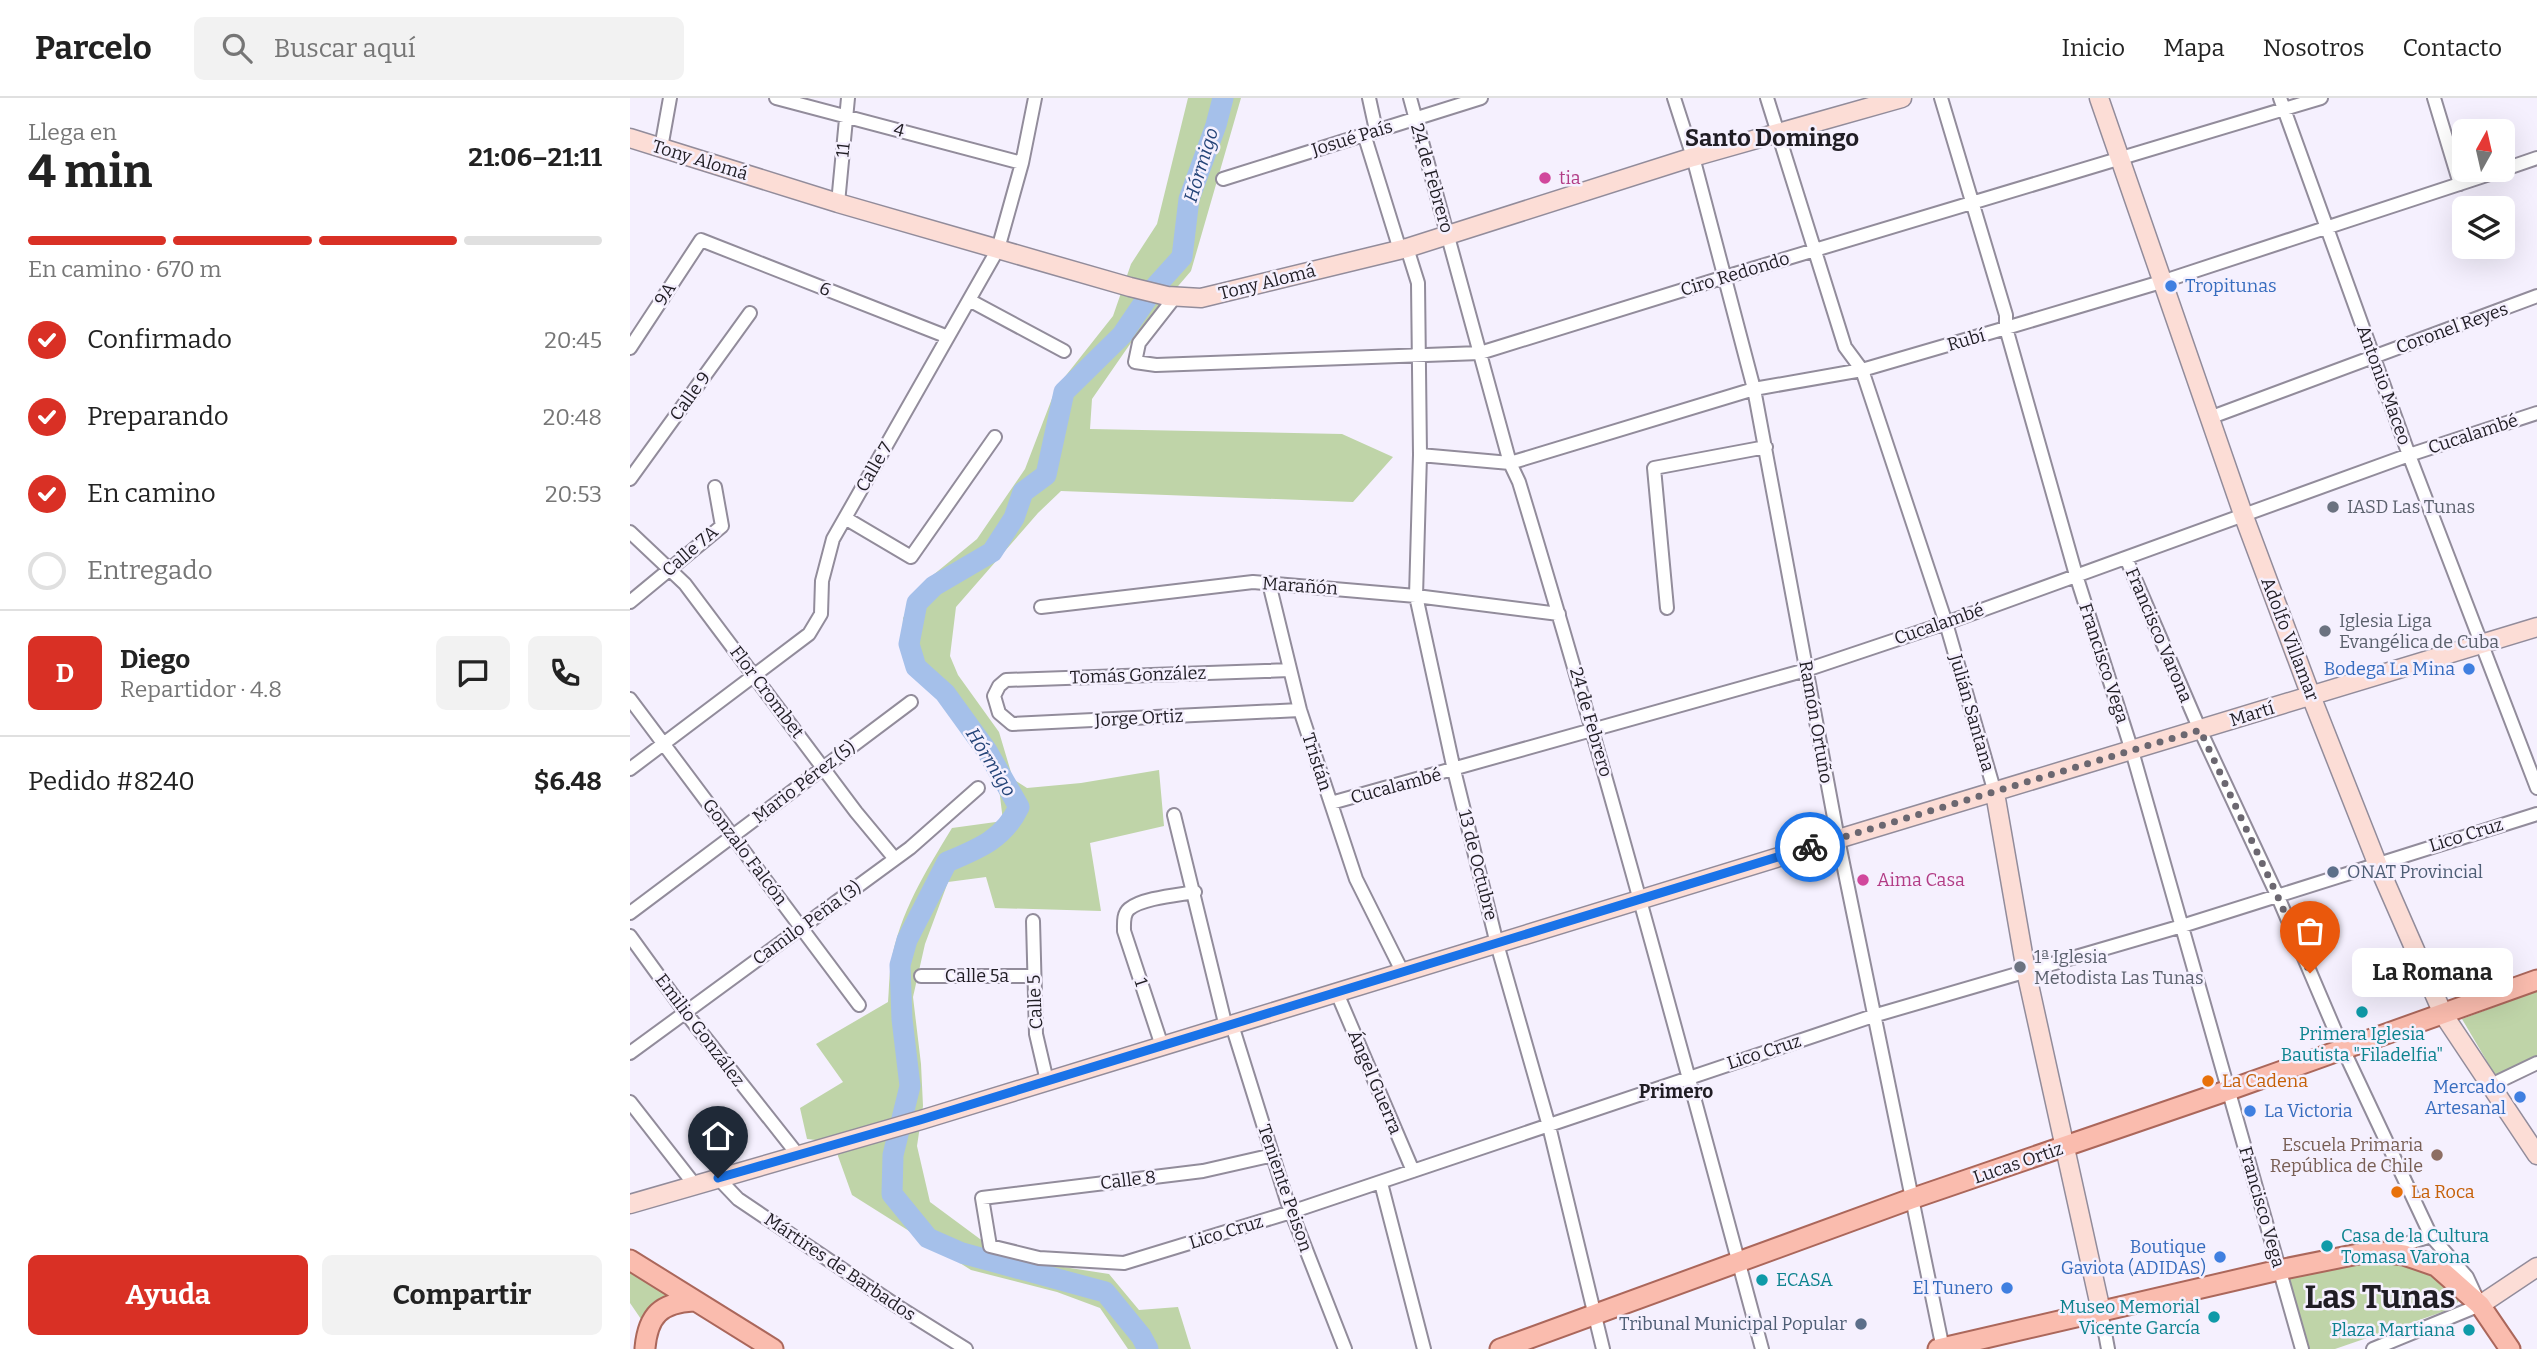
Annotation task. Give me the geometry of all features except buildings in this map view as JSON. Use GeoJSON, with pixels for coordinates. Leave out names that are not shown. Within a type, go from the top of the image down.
{"type":"FeatureCollection","features":[{"type":"Feature","properties":{"kind":"main road","name":"Tony Alomá"},"geometry":{"type":"LineString","coordinates":[[630,138],[1130,287],[1171,297],[1201,298],[1404,249],[1693,157],[1902,98]]}},
{"type":"Feature","properties":{"kind":"main road","name":"Adolfo Villamar"},"geometry":{"type":"LineString","coordinates":[[2099,98],[2243,514],[2377,863],[2443,1014],[2537,1155]]}},
{"type":"Feature","properties":{"kind":"main road","name":"Martí"},"geometry":{"type":"LineString","coordinates":[[633,1202],[920,1120],[2537,627]]}},
{"type":"Feature","properties":{"kind":"main road","name":"Julián Santana"},"geometry":{"type":"LineString","coordinates":[[1995,793],[2026,971],[2101,1311]]}},
{"type":"Feature","properties":{"kind":"main road","name":"Lucas Ortiz"},"geometry":{"type":"LineString","coordinates":[[1500,1349],[1740,1264],[1911,1199],[2229,1090],[2537,980]]}},
{"type":"Feature","properties":{"kind":"main road"},"geometry":{"type":"LineString","coordinates":[[1941,1349],[2372,1251],[2404,1255],[2436,1266],[2480,1305],[2537,1267]]}},
{"type":"Feature","properties":{"kind":"main road"},"geometry":{"type":"LineString","coordinates":[[630,1260],[773,1349]]}},
{"type":"Feature","properties":{"kind":"main road"},"geometry":{"type":"LineString","coordinates":[[646,1348],[647,1331],[653,1318],[673,1303],[693,1301]]}},
{"type":"Feature","properties":{"kind":"main road","name":"Francisco Varona"},"geometry":{"type":"LineString","coordinates":[[2480,1305],[2510,1349]]}},
{"type":"Feature","properties":{"kind":"main road"},"geometry":{"type":"LineString","coordinates":[[630,1326],[646,1348]]}},
{"type":"Feature","properties":{"kind":"street"},"geometry":{"type":"LineString","coordinates":[[661,148],[670,98]]}},
{"type":"Feature","properties":{"kind":"street","name":"4"},"geometry":{"type":"LineString","coordinates":[[776,98],[1022,163]]}},
{"type":"Feature","properties":{"kind":"street","name":"11"},"geometry":{"type":"LineString","coordinates":[[838,202],[848,98]]}},
{"type":"Feature","properties":{"kind":"street","name":"Calle 7"},"geometry":{"type":"LineString","coordinates":[[630,769],[809,634],[821,614],[822,581],[833,539],[998,248],[1022,163],[1035,98]]}},
{"type":"Feature","properties":{"kind":"street","name":"13 de Octubre"},"geometry":{"type":"LineString","coordinates":[[1369,98],[1370,132],[1404,249],[1418,283],[1420,455],[1416,596],[1454,770],[1497,944],[1549,1126],[1603,1349]]}},
{"type":"Feature","properties":{"kind":"street","name":"24 de Febrero"},"geometry":{"type":"LineString","coordinates":[[1410,98],[1510,463],[1519,482],[1559,614],[1642,900],[1762,1349]]}},
{"type":"Feature","properties":{"kind":"street","name":"Josué País"},"geometry":{"type":"LineString","coordinates":[[1223,179],[1481,98]]}},
{"type":"Feature","properties":{"kind":"street","name":"Ramón Ortuño"},"geometry":{"type":"LineString","coordinates":[[1674,98],[1693,157],[1754,389],[1838,838],[1941,1349]]}},
{"type":"Feature","properties":{"kind":"street","name":"Julián Santana"},"geometry":{"type":"LineString","coordinates":[[1767,98],[1845,346],[1862,370],[1946,623],[1995,793]]}},
{"type":"Feature","properties":{"kind":"street","name":"Francisco Vega"},"geometry":{"type":"LineString","coordinates":[[1941,98],[1974,202],[2006,315],[2006,328],[2076,575],[2132,751],[2302,1349]]}},
{"type":"Feature","properties":{"kind":"street","name":"Ciro Redondo"},"geometry":{"type":"LineString","coordinates":[[1171,297],[1139,343],[1135,362],[1156,365],[1480,353],[1725,276],[2119,158],[2282,103],[2321,98]]}},
{"type":"Feature","properties":{"kind":"street"},"geometry":{"type":"LineString","coordinates":[[2434,98],[2459,184]]}},
{"type":"Feature","properties":{"kind":"street","name":"Antonio Maceo"},"geometry":{"type":"LineString","coordinates":[[2282,103],[2409,455],[2537,788]]}},
{"type":"Feature","properties":{"kind":"street","name":"Rubí"},"geometry":{"type":"LineString","coordinates":[[2515,166],[2537,158]]}},
{"type":"Feature","properties":{"kind":"street","name":"Rubí"},"geometry":{"type":"LineString","coordinates":[[1420,455],[1510,463],[1754,389],[1862,370],[2006,328],[2161,282],[2465,182]]}},
{"type":"Feature","properties":{"kind":"street","name":"6"},"geometry":{"type":"LineString","coordinates":[[701,240],[948,337]]}},
{"type":"Feature","properties":{"kind":"street","name":"9A"},"geometry":{"type":"LineString","coordinates":[[630,348],[701,240]]}},
{"type":"Feature","properties":{"kind":"street","name":"Coronel Reyes"},"geometry":{"type":"LineString","coordinates":[[2209,418],[2537,296]]}},
{"type":"Feature","properties":{"kind":"street"},"geometry":{"type":"LineString","coordinates":[[969,300],[1064,351]]}},
{"type":"Feature","properties":{"kind":"street","name":"Calle 9"},"geometry":{"type":"LineString","coordinates":[[630,479],[750,313]]}},
{"type":"Feature","properties":{"kind":"street","name":"Cucalambé"},"geometry":{"type":"LineString","coordinates":[[1331,803],[1806,670],[1946,623],[2409,455],[2537,413]]}},
{"type":"Feature","properties":{"kind":"street"},"geometry":{"type":"LineString","coordinates":[[845,518],[911,557],[995,437]]}},
{"type":"Feature","properties":{"kind":"street"},"geometry":{"type":"LineString","coordinates":[[1667,608],[1654,468],[1766,447]]}},
{"type":"Feature","properties":{"kind":"street","name":"Calle 7A"},"geometry":{"type":"LineString","coordinates":[[630,602],[722,526],[715,487]]}},
{"type":"Feature","properties":{"kind":"street","name":"Flor Crombet"},"geometry":{"type":"LineString","coordinates":[[630,532],[685,584],[895,859]]}},
{"type":"Feature","properties":{"kind":"street","name":"Francisco Varona"},"geometry":{"type":"LineString","coordinates":[[2126,558],[2343,1049],[2431,1236],[2467,1277],[2480,1305]]}},
{"type":"Feature","properties":{"kind":"street","name":"Marañón"},"geometry":{"type":"LineString","coordinates":[[1041,607],[1253,582],[1416,596],[1559,614]]}},
{"type":"Feature","properties":{"kind":"street","name":"Tristán"},"geometry":{"type":"LineString","coordinates":[[1269,583],[1300,710],[1356,879],[1403,973]]}},
{"type":"Feature","properties":{"kind":"street","name":"Tomás González"},"geometry":{"type":"LineString","coordinates":[[993,696],[1006,680],[1290,670]]}},
{"type":"Feature","properties":{"kind":"street","name":"Jorge Ortiz"},"geometry":{"type":"LineString","coordinates":[[993,696],[999,713],[1012,724],[1300,710]]}},
{"type":"Feature","properties":{"kind":"street","name":"Gonzalo Falcón"},"geometry":{"type":"LineString","coordinates":[[630,699],[859,1005]]}},
{"type":"Feature","properties":{"kind":"street","name":"Mario Pérez (5)"},"geometry":{"type":"LineString","coordinates":[[630,913],[911,702]]}},
{"type":"Feature","properties":{"kind":"street","name":"Camilo Peña (3)"},"geometry":{"type":"LineString","coordinates":[[630,1053],[895,859],[978,788]]}},
{"type":"Feature","properties":{"kind":"street","name":"Lico Cruz"},"geometry":{"type":"LineString","coordinates":[[990,1246],[1039,1258],[1124,1262],[1381,1183],[1873,1016],[2278,897],[2377,863],[2537,814]]}},
{"type":"Feature","properties":{"kind":"street","name":"Teniente Peison"},"geometry":{"type":"LineString","coordinates":[[1174,815],[1229,1026],[1291,1212],[1345,1349]]}},
{"type":"Feature","properties":{"kind":"street","name":"1"},"geometry":{"type":"LineString","coordinates":[[1162,1046],[1124,931],[1124,918],[1128,910],[1138,905],[1195,892]]}},
{"type":"Feature","properties":{"kind":"street","name":"Calle 5"},"geometry":{"type":"LineString","coordinates":[[1033,921],[1036,1034],[1048,1081]]}},
{"type":"Feature","properties":{"kind":"street","name":"Emilio González"},"geometry":{"type":"LineString","coordinates":[[630,936],[685,1012],[798,1155]]}},
{"type":"Feature","properties":{"kind":"street","name":"Calle 5a"},"geometry":{"type":"LineString","coordinates":[[921,976],[1033,976]]}},
{"type":"Feature","properties":{"kind":"street","name":"Ángel Guerra"},"geometry":{"type":"LineString","coordinates":[[1337,993],[1413,1171]]}},
{"type":"Feature","properties":{"kind":"street"},"geometry":{"type":"LineString","coordinates":[[2489,1086],[2537,1063]]}},
{"type":"Feature","properties":{"kind":"street"},"geometry":{"type":"LineString","coordinates":[[630,1102],[694,1184]]}},
{"type":"Feature","properties":{"kind":"street","name":"Calle 8"},"geometry":{"type":"LineString","coordinates":[[990,1246],[982,1198],[1203,1171],[1273,1155]]}},
{"type":"Feature","properties":{"kind":"street","name":"Mártires de Barbados"},"geometry":{"type":"LineString","coordinates":[[718,1178],[738,1199],[966,1349]]}},
{"type":"Feature","properties":{"kind":"street"},"geometry":{"type":"LineString","coordinates":[[1381,1183],[1424,1349]]}},
{"type":"Feature","properties":{"kind":"street"},"geometry":{"type":"LineString","coordinates":[[2382,1251],[2431,1236]]}},
{"type":"Feature","properties":{"kind":"street"},"geometry":{"type":"LineString","coordinates":[[2373,1349],[2480,1305]]}},
{"type":"Feature","properties":{"kind":"street","name":"Julián Santana"},"geometry":{"type":"LineString","coordinates":[[2101,1311],[2108,1349]]}},
{"type":"Feature","properties":{"kind":"green space"},"geometry":{"type":"Polygon","coordinates":[[[1188,98],[1241,98],[1191,271],[1137,334],[1092,399],[1090,429],[1342,434],[1393,457],[1353,502],[1061,491],[1038,513],[956,607],[950,656],[958,675],[999,732],[1013,779],[1027,788],[1081,783],[1159,770],[1164,826],[1090,843],[1101,911],[995,908],[986,877],[948,882],[925,944],[913,997],[923,1106],[917,1146],[930,1202],[980,1239],[1057,1266],[1109,1274],[1139,1310],[1178,1307],[1191,1349],[1128,1349],[1100,1308],[1057,1292],[971,1270],[852,1195],[833,1142],[807,1139],[800,1108],[843,1082],[816,1044],[888,1002],[891,964],[900,927],[915,893],[952,828],[1003,821],[999,788],[947,708],[902,655],[903,618],[927,580],[977,539],[1025,469],[1056,388],[1113,316],[1131,264],[1157,224],[1188,98]]]}},
{"type":"Feature","properties":{"kind":"green space"},"geometry":{"type":"Polygon","coordinates":[[[2537,991],[2537,1056],[2495,1075],[2462,1019],[2537,991]]]}},
{"type":"Feature","properties":{"kind":"green space"},"geometry":{"type":"Polygon","coordinates":[[[2354,1258],[2413,1266],[2435,1276],[2452,1289],[2459,1301],[2451,1309],[2335,1349],[2308,1349],[2286,1274],[2354,1258]]]}},
{"type":"Feature","properties":{"kind":"green space"},"geometry":{"type":"Polygon","coordinates":[[[630,1267],[668,1293],[643,1322],[630,1303],[630,1267]]]}},
{"type":"Feature","properties":{"kind":"waterway","name":"Hórmigo"},"geometry":{"type":"LineString","coordinates":[[1148,1349],[1141,1336],[1105,1292],[962,1253],[928,1238],[892,1194],[893,1155],[910,1086],[902,1019],[900,965],[907,940],[947,862],[989,842],[1006,827],[1019,807],[987,751],[945,693],[916,667],[909,644],[917,603],[934,586],[992,552],[1014,518],[1023,492],[1046,475],[1064,392],[1122,335],[1154,288],[1182,257],[1189,199],[1223,98]]}},
{"type":"Feature","properties":{"kind":"way so far"},"geometry":{"type":"LineString","coordinates":[[1810,847],[2200,730],[2278,897],[2310,973]]}},
{"type":"Feature","properties":{"kind":"place","name":"tia"},"geometry":{"type":"Point","coordinates":[1545,178]}},
{"type":"Feature","properties":{"kind":"place","name":"Tropitunas"},"geometry":{"type":"Point","coordinates":[2171,286]}},
{"type":"Feature","properties":{"kind":"place","name":"IASD Las Tunas"},"geometry":{"type":"Point","coordinates":[2333,507]}},
{"type":"Feature","properties":{"kind":"place","name":"Iglesia Liga Evangélica de Cuba"},"geometry":{"type":"Point","coordinates":[2325,631]}},
{"type":"Feature","properties":{"kind":"place","name":"Bodega La Mina"},"geometry":{"type":"Point","coordinates":[2469,669]}},
{"type":"Feature","properties":{"kind":"place","name":"ONAT Provincial"},"geometry":{"type":"Point","coordinates":[2333,872]}},
{"type":"Feature","properties":{"kind":"place","name":"Aima Casa"},"geometry":{"type":"Point","coordinates":[1863,880]}},
{"type":"Feature","properties":{"kind":"place","name":"1ª Iglesia Metodista Las Tunas"},"geometry":{"type":"Point","coordinates":[2020,967]}},
{"type":"Feature","properties":{"kind":"place","name":"La Romana"},"geometry":{"type":"Point","coordinates":[2310,973]}},
{"type":"Feature","properties":{"kind":"place","name":"Primera Iglesia Bautista \"Filadelfia\""},"geometry":{"type":"Point","coordinates":[2362,1012]}},
{"type":"Feature","properties":{"kind":"place","name":"La Cadena"},"geometry":{"type":"Point","coordinates":[2208,1081]}},
{"type":"Feature","properties":{"kind":"place","name":"Mercado Artesanal"},"geometry":{"type":"Point","coordinates":[2520,1097]}},
{"type":"Feature","properties":{"kind":"place","name":"La Victoria"},"geometry":{"type":"Point","coordinates":[2250,1111]}},
{"type":"Feature","properties":{"kind":"place","name":"Escuela Primaria República de Chile"},"geometry":{"type":"Point","coordinates":[2437,1155]}},
{"type":"Feature","properties":{"kind":"place","name":"La Roca"},"geometry":{"type":"Point","coordinates":[2397,1192]}},
{"type":"Feature","properties":{"kind":"place","name":"Casa de la Cultura Tomasa Varona"},"geometry":{"type":"Point","coordinates":[2327,1246]}},
{"type":"Feature","properties":{"kind":"place","name":"Boutique Gaviota (ADIDAS)"},"geometry":{"type":"Point","coordinates":[2220,1257]}},
{"type":"Feature","properties":{"kind":"place","name":"ECASA"},"geometry":{"type":"Point","coordinates":[1762,1280]}},
{"type":"Feature","properties":{"kind":"place","name":"El Tunero"},"geometry":{"type":"Point","coordinates":[2007,1288]}},
{"type":"Feature","properties":{"kind":"place","name":"Museo Memorial Vicente García"},"geometry":{"type":"Point","coordinates":[2214,1317]}},
{"type":"Feature","properties":{"kind":"place","name":"Tribunal Municipal Popular"},"geometry":{"type":"Point","coordinates":[1861,1324]}},
{"type":"Feature","properties":{"kind":"place","name":"Plaza Martiana"},"geometry":{"type":"Point","coordinates":[2469,1330]}},
{"type":"Feature","properties":{"kind":"district","name":"Santo Domingo"},"geometry":{"type":"Point","coordinates":[1772,138]}},
{"type":"Feature","properties":{"kind":"district","name":"Primero"},"geometry":{"type":"Point","coordinates":[1676,1091]}},
{"type":"Feature","properties":{"kind":"district","name":"Las Tunas"},"geometry":{"type":"Point","coordinates":[2380,1297]}},
{"type":"Feature","properties":{"kind":"route"},"geometry":{"type":"LineString","coordinates":[[718,1178],[920,1120],[1810,847]]}}]}
